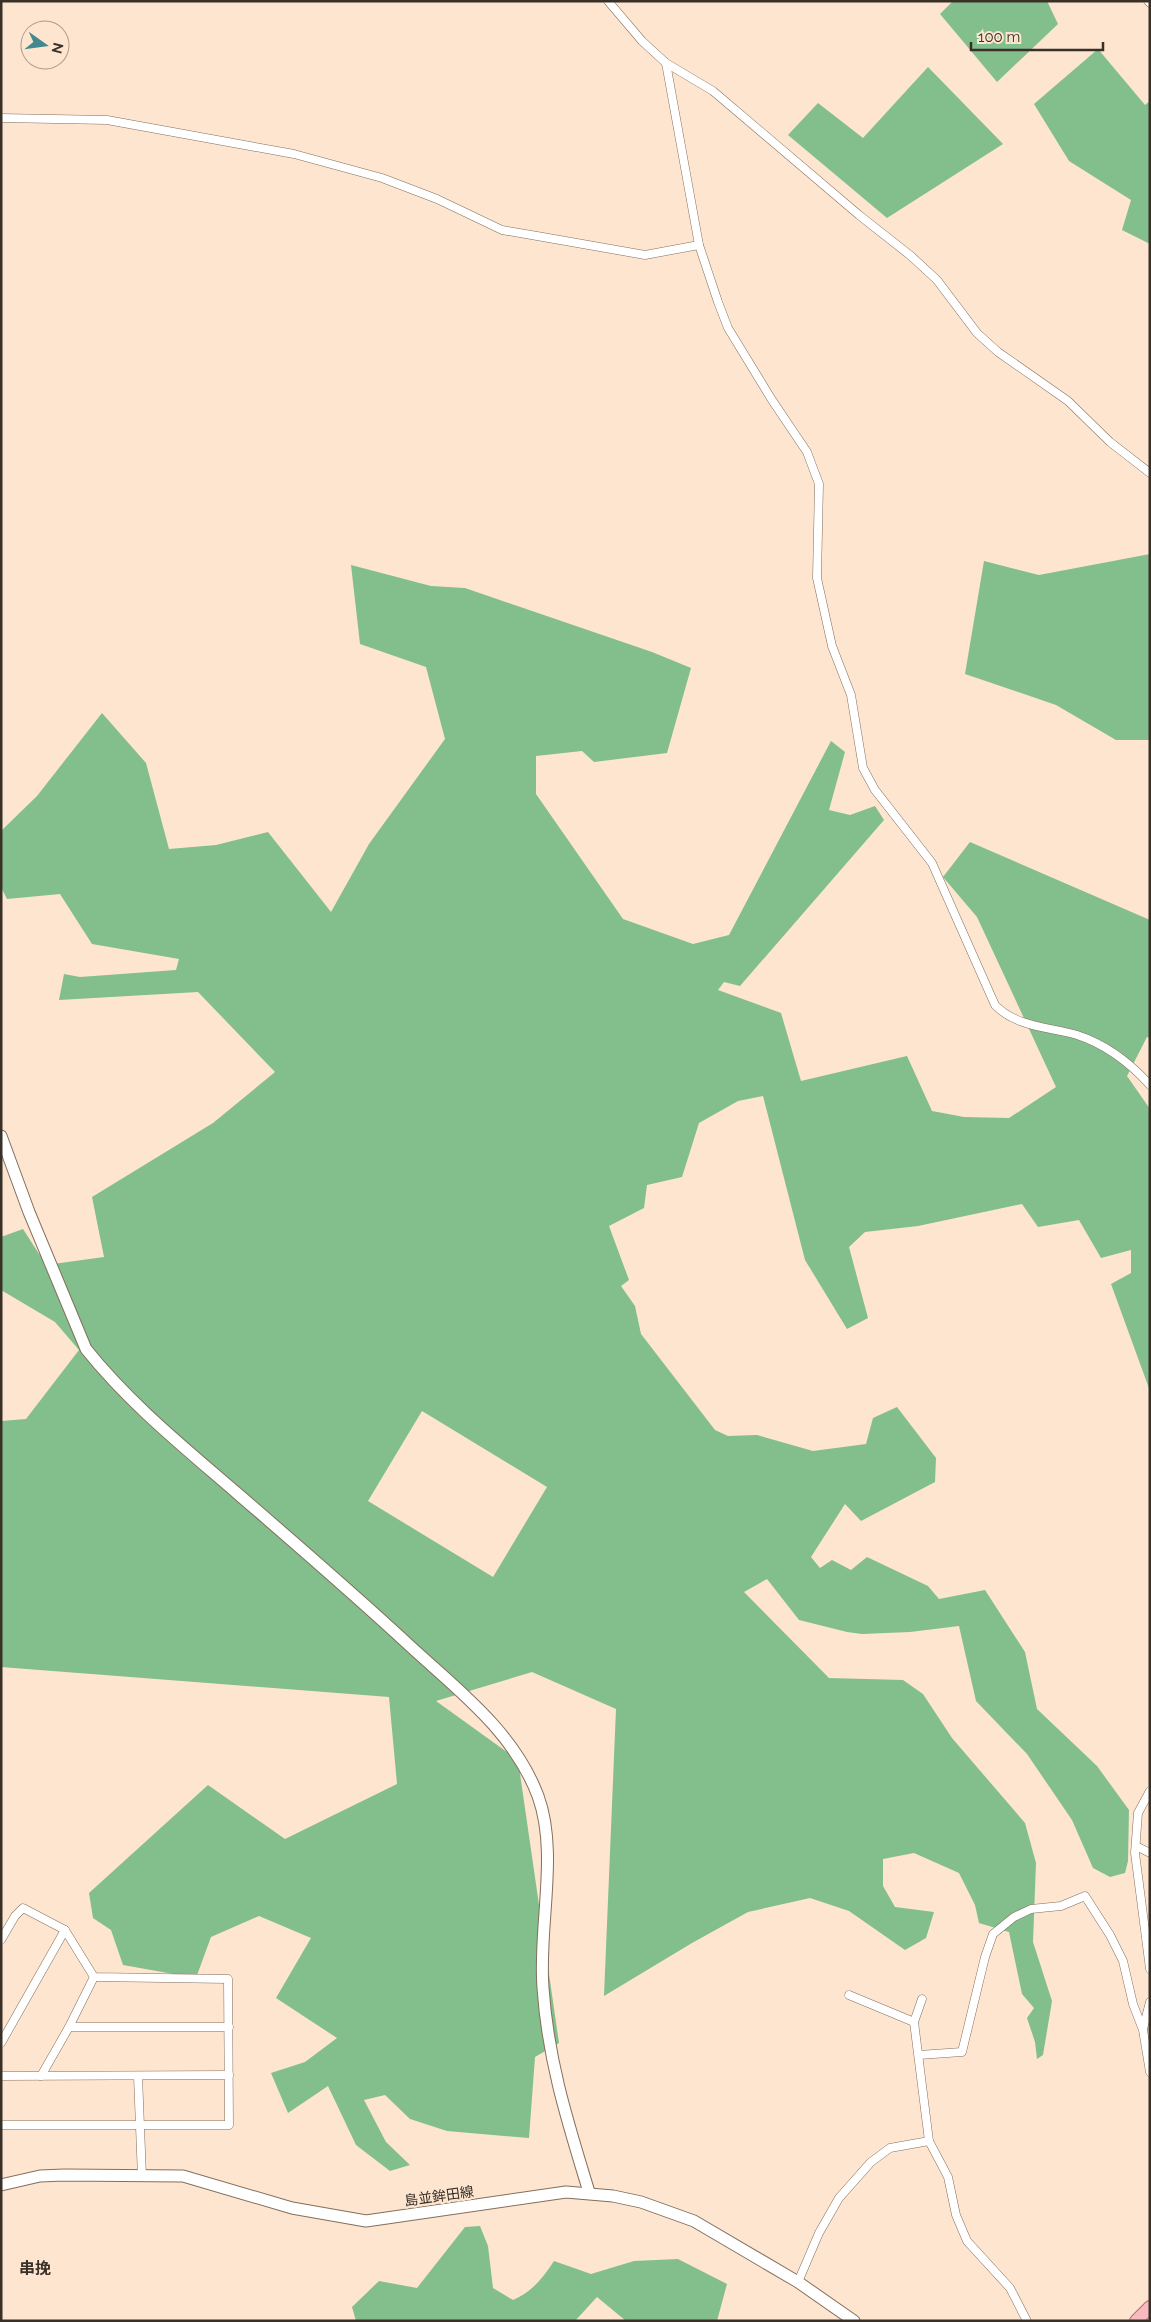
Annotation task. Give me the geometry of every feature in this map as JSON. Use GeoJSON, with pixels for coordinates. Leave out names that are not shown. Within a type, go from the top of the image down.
{"type":"FeatureCollection","features":[{"type":"Feature","properties":{"kind":"main road"},"geometry":{"type":"LineString","coordinates":[[1136,2321],[1150,2307]]}},
{"type":"Feature","properties":{"kind":"street"},"geometry":{"type":"LineString","coordinates":[[608,1],[642,41],[666,63],[713,91],[858,215],[912,256],[937,280],[976,333],[998,352],[1065,399],[1132,461],[1150,473]]}},
{"type":"Feature","properties":{"kind":"street"},"geometry":{"type":"LineString","coordinates":[[666,63],[699,245],[728,328],[772,400],[807,452],[819,484],[817,578],[832,646],[851,695],[863,768],[875,790],[932,863],[995,1005],[1002,1012],[1021,1022],[1077,1036],[1097,1044],[1124,1061],[1150,1085]]}},
{"type":"Feature","properties":{"kind":"street"},"geometry":{"type":"LineString","coordinates":[[1,118],[107,120],[294,154],[382,178],[437,199],[502,230],[645,254],[699,245]]}},
{"type":"Feature","properties":{"kind":"street"},"geometry":{"type":"LineString","coordinates":[[1,1136],[29,1212],[86,1349],[150,1418],[333,1575],[470,1699],[499,1729],[532,1780],[539,1799],[548,1848],[542,1934],[542,1986],[548,2044],[562,2103],[589,2192]]}},
{"type":"Feature","properties":{"kind":"street"},"geometry":{"type":"LineString","coordinates":[[1150,1791],[1138,1813],[1136,1846],[1136,1868],[1150,1969]]}},
{"type":"Feature","properties":{"kind":"street"},"geometry":{"type":"LineString","coordinates":[[1136,1846],[1150,1853]]}},
{"type":"Feature","properties":{"kind":"street"},"geometry":{"type":"LineString","coordinates":[[919,2055],[962,2052],[985,1958],[993,1934],[1014,1917],[1031,1910],[1061,1906],[1085,1896],[1110,1935],[1123,1961],[1133,2004],[1142,2030],[1150,2072]]}},
{"type":"Feature","properties":{"kind":"street"},"geometry":{"type":"LineString","coordinates":[[1,1940],[15,1916],[23,1908],[65,1930],[94,1977]]}},
{"type":"Feature","properties":{"kind":"street"},"geometry":{"type":"LineString","coordinates":[[1,2043],[65,1930]]}},
{"type":"Feature","properties":{"kind":"street"},"geometry":{"type":"LineString","coordinates":[[41,2076],[94,1977]]}},
{"type":"Feature","properties":{"kind":"street"},"geometry":{"type":"LineString","coordinates":[[1,2125],[229,2125],[228,1978],[94,1977]]}},
{"type":"Feature","properties":{"kind":"street"},"geometry":{"type":"LineString","coordinates":[[849,1995],[914,2022]]}},
{"type":"Feature","properties":{"kind":"street"},"geometry":{"type":"LineString","coordinates":[[922,1999],[914,2022],[929,2141],[948,2177],[956,2215],[966,2241],[1010,2288],[1027,2321]]}},
{"type":"Feature","properties":{"kind":"street"},"geometry":{"type":"LineString","coordinates":[[1142,2030],[1150,2002]]}},
{"type":"Feature","properties":{"kind":"street"},"geometry":{"type":"LineString","coordinates":[[68,2027],[229,2027]]}},
{"type":"Feature","properties":{"kind":"street"},"geometry":{"type":"LineString","coordinates":[[1,2076],[229,2075]]}},
{"type":"Feature","properties":{"kind":"street"},"geometry":{"type":"LineString","coordinates":[[138,2076],[142,2177]]}},
{"type":"Feature","properties":{"kind":"street"},"geometry":{"type":"LineString","coordinates":[[798,2282],[820,2233],[839,2198],[871,2162],[890,2148],[929,2141]]}},
{"type":"Feature","properties":{"kind":"street","name":"島並鉾田線"},"geometry":{"type":"LineString","coordinates":[[1,2185],[16,2180],[48,2176],[183,2176],[292,2208],[366,2221],[566,2192],[589,2192],[641,2202],[694,2221],[798,2282],[854,2321]]}},
{"type":"Feature","properties":{"kind":"green space"},"geometry":{"type":"Polygon","coordinates":[[[953,1],[1047,1],[1058,24],[997,82],[940,14],[953,1]]]}},
{"type":"Feature","properties":{"kind":"green space"},"geometry":{"type":"Polygon","coordinates":[[[1098,49],[1145,105],[1150,101],[1150,244],[1122,230],[1131,200],[1069,161],[1034,104],[1098,49]]]}},
{"type":"Feature","properties":{"kind":"green space"},"geometry":{"type":"Polygon","coordinates":[[[928,67],[1003,144],[887,218],[788,135],[818,103],[863,138],[928,67]]]}},
{"type":"Feature","properties":{"kind":"green space"},"geometry":{"type":"Polygon","coordinates":[[[1150,554],[1150,740],[1116,740],[1056,705],[965,674],[984,561],[1039,575],[1150,554]]]}},
{"type":"Feature","properties":{"kind":"green space"},"geometry":{"type":"Polygon","coordinates":[[[351,565],[431,586],[465,588],[652,652],[691,668],[667,753],[594,762],[582,751],[536,756],[536,794],[623,919],[693,944],[729,935],[831,741],[845,752],[829,810],[850,815],[875,806],[884,820],[740,986],[724,982],[718,990],[781,1013],[801,1081],[907,1056],[932,1111],[964,1117],[1009,1118],[1056,1087],[977,917],[943,877],[970,842],[1150,920],[1150,1038],[1147,1037],[1127,1076],[1150,1109],[1150,1391],[1111,1284],[1131,1273],[1131,1250],[1101,1258],[1079,1220],[1038,1227],[1022,1204],[918,1226],[865,1232],[849,1247],[868,1318],[847,1329],[805,1260],[763,1096],[738,1101],[699,1123],[682,1177],[647,1185],[644,1208],[609,1226],[629,1280],[621,1286],[635,1306],[641,1334],[715,1430],[728,1436],[757,1435],[813,1451],[866,1444],[873,1418],[897,1407],[936,1458],[935,1482],[861,1521],[845,1504],[811,1557],[820,1568],[832,1560],[851,1570],[867,1557],[928,1586],[939,1599],[985,1590],[1025,1652],[1037,1709],[1097,1766],[1129,1810],[1128,1861],[1125,1873],[1110,1877],[1093,1868],[1072,1820],[1027,1754],[976,1701],[959,1626],[910,1632],[862,1634],[847,1632],[799,1620],[767,1579],[744,1592],[829,1678],[903,1680],[923,1694],[952,1738],[1025,1823],[1036,1863],[1033,1942],[1052,2001],[1043,2055],[1037,2059],[1035,2042],[1027,2018],[1034,2008],[1022,1994],[1009,1932],[979,1923],[975,1905],[959,1873],[914,1853],[883,1859],[883,1886],[895,1907],[934,1912],[926,1938],[905,1950],[849,1911],[810,1898],[748,1912],[604,1996],[616,1709],[532,1672],[436,1701],[518,1760],[559,2043],[535,2057],[529,2138],[447,2131],[410,2119],[385,2095],[364,2100],[386,2142],[410,2165],[390,2171],[356,2145],[328,2086],[288,2113],[271,2073],[305,2062],[337,2038],[276,1998],[311,1938],[259,1916],[211,1937],[196,1978],[123,1965],[111,1930],[93,1918],[89,1893],[208,1785],[285,1839],[397,1784],[389,1697],[1,1667],[1,1421],[26,1419],[79,1350],[55,1322],[1,1290],[1,1237],[23,1229],[39,1254],[53,1264],[104,1257],[92,1197],[213,1123],[275,1072],[198,992],[59,1000],[64,974],[80,977],[176,970],[179,959],[92,944],[60,894],[7,899],[1,887],[1,831],[37,796],[102,713],[146,763],[169,849],[216,845],[268,832],[331,912],[369,844],[445,739],[426,667],[360,644],[351,565]],[[422,1411],[368,1501],[493,1577],[547,1487],[422,1411]]]}},
{"type":"Feature","properties":{"kind":"green space"},"geometry":{"type":"Polygon","coordinates":[[[480,2226],[488,2246],[493,2288],[513,2300],[526,2293],[536,2284],[554,2261],[591,2274],[634,2261],[678,2259],[727,2284],[717,2321],[626,2321],[597,2297],[575,2321],[356,2321],[352,2307],[379,2281],[417,2288],[465,2227],[480,2226]]]}},
{"type":"Feature","properties":{"kind":"district","name":"串挽"},"geometry":{"type":"Point","coordinates":[35,2268]}}]}
